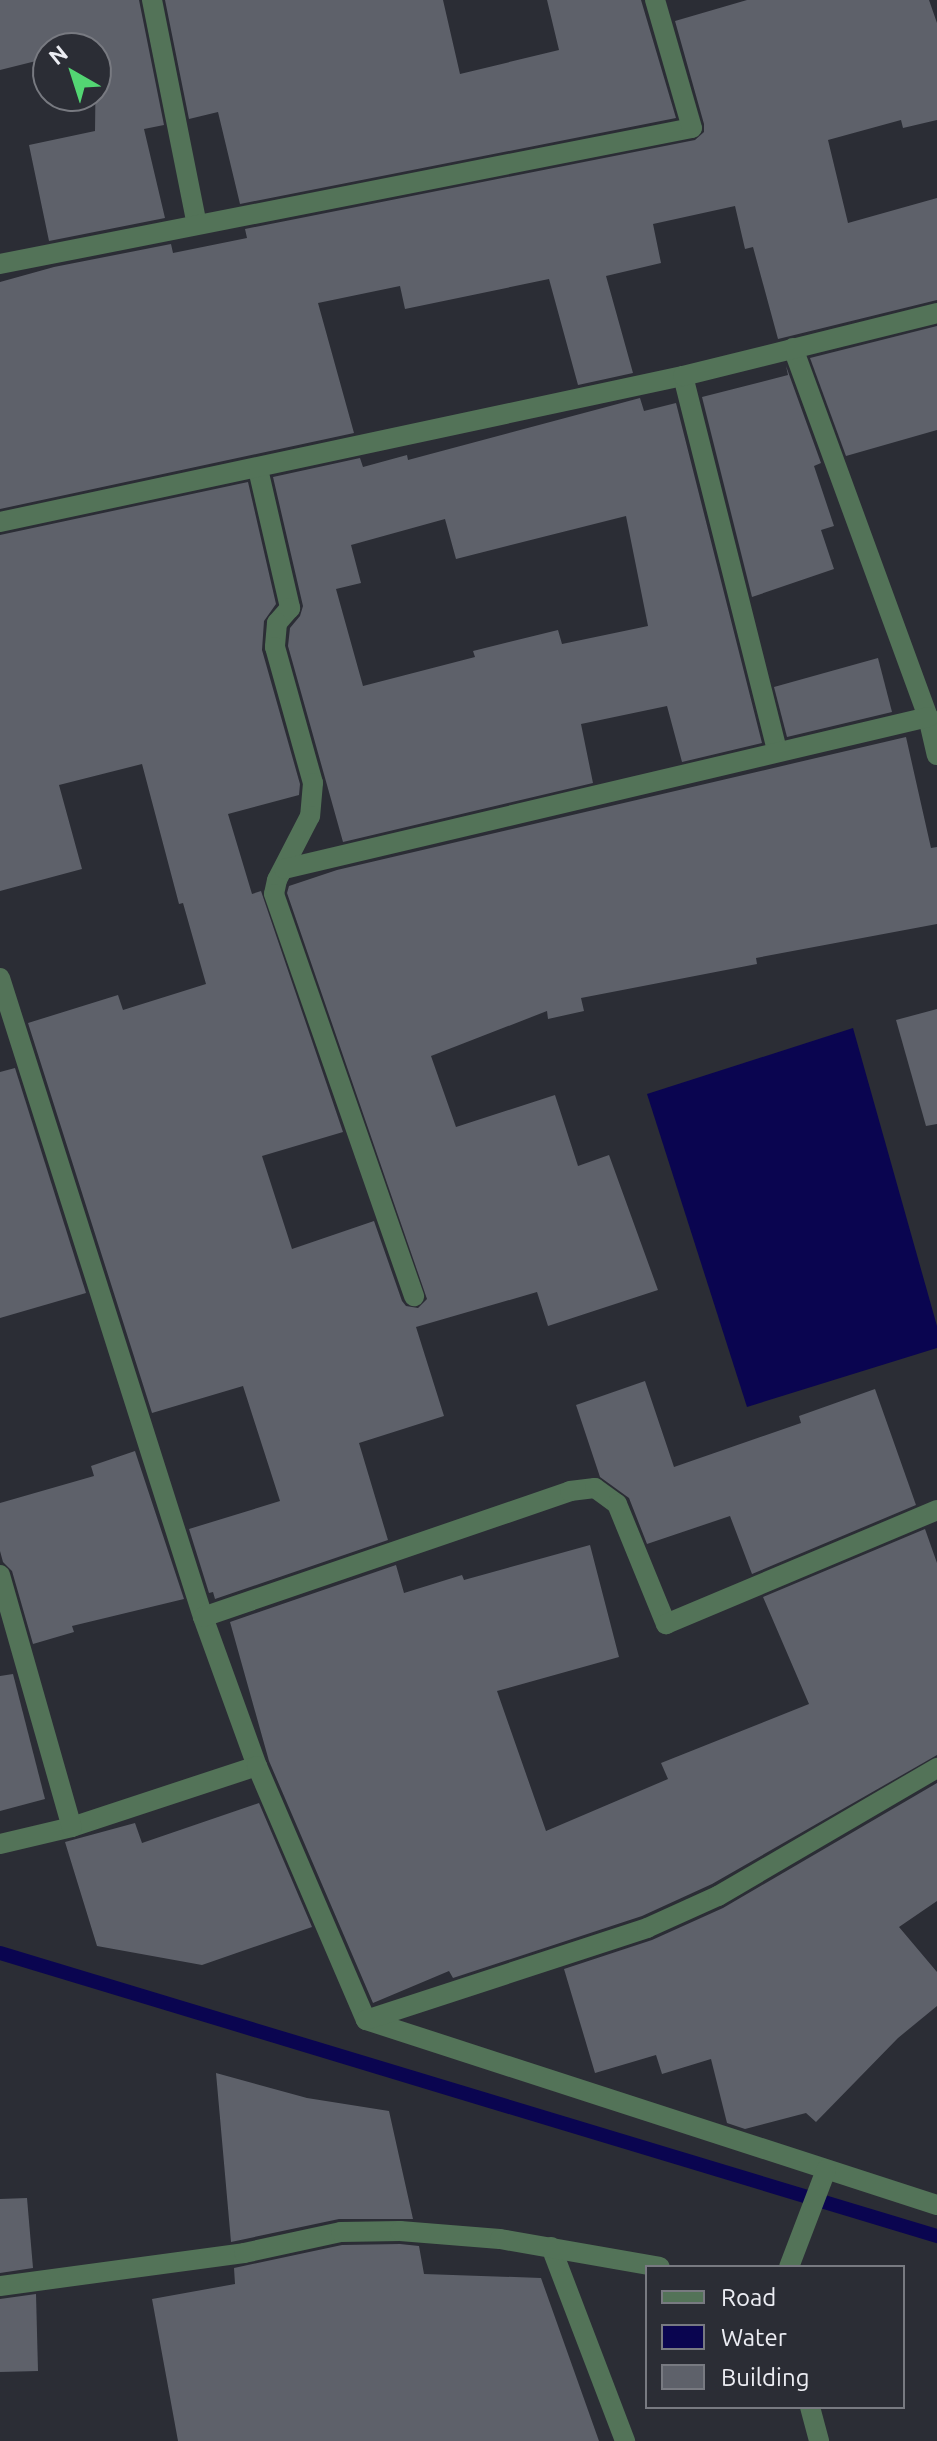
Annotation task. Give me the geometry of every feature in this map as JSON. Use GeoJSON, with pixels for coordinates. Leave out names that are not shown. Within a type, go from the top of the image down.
{"type":"FeatureCollection","features":[{"type":"Feature","properties":{"kind":"street"},"geometry":{"type":"LineString","coordinates":[[152,0],[197,225]]}},
{"type":"Feature","properties":{"kind":"street"},"geometry":{"type":"LineString","coordinates":[[0,264],[692,128],[655,0]]}},
{"type":"Feature","properties":{"kind":"street"},"geometry":{"type":"LineString","coordinates":[[0,522],[683,376],[937,313]]}},
{"type":"Feature","properties":{"kind":"street"},"geometry":{"type":"LineString","coordinates":[[793,348],[928,717],[937,755]]}},
{"type":"Feature","properties":{"kind":"street"},"geometry":{"type":"LineString","coordinates":[[683,376],[777,751]]}},
{"type":"Feature","properties":{"kind":"street"},"geometry":{"type":"LineString","coordinates":[[258,469],[290,608],[277,623],[275,647],[313,783],[310,816],[274,894],[414,1296]]}},
{"type":"Feature","properties":{"kind":"street"},"geometry":{"type":"LineString","coordinates":[[284,869],[928,717]]}},
{"type":"Feature","properties":{"kind":"street"},"geometry":{"type":"LineString","coordinates":[[0,978],[203,1617],[257,1766],[366,2020],[937,2205]]}},
{"type":"Feature","properties":{"kind":"street"},"geometry":{"type":"LineString","coordinates":[[203,1617],[570,1491],[595,1488],[617,1504],[666,1624],[937,1510]]}},
{"type":"Feature","properties":{"kind":"street"},"geometry":{"type":"LineString","coordinates":[[0,1575],[72,1827]]}},
{"type":"Feature","properties":{"kind":"street"},"geometry":{"type":"LineString","coordinates":[[0,1844],[72,1827],[257,1766]]}},
{"type":"Feature","properties":{"kind":"street"},"geometry":{"type":"LineString","coordinates":[[366,2020],[647,1928],[718,1896],[937,1768]]}},
{"type":"Feature","properties":{"kind":"street"},"geometry":{"type":"LineString","coordinates":[[790,2265],[826,2170]]}},
{"type":"Feature","properties":{"kind":"street"},"geometry":{"type":"LineString","coordinates":[[0,2286],[244,2253],[341,2232],[400,2231],[551,2247],[649,2265]]}},
{"type":"Feature","properties":{"kind":"street"},"geometry":{"type":"LineString","coordinates":[[551,2247],[625,2441]]}},
{"type":"Feature","properties":{"kind":"street"},"geometry":{"type":"LineString","coordinates":[[811,2409],[819,2441]]}},
{"type":"Feature","properties":{"kind":"water"},"geometry":{"type":"Polygon","coordinates":[[[853,1028],[937,1326],[937,1348],[747,1407],[647,1094],[853,1028]]]}},
{"type":"Feature","properties":{"kind":"building"},"geometry":{"type":"Polygon","coordinates":[[[0,0],[139,0],[164,125],[144,129],[165,218],[49,241],[29,145],[95,131],[95,112],[112,112],[112,32],[32,32],[32,62],[0,70],[0,0]]]}},
{"type":"Feature","properties":{"kind":"building"},"geometry":{"type":"Polygon","coordinates":[[[165,0],[443,0],[460,74],[559,50],[547,0],[641,0],[676,118],[240,204],[218,112],[189,119],[165,0]]]}},
{"type":"Feature","properties":{"kind":"building"},"geometry":{"type":"Polygon","coordinates":[[[747,0],[929,0],[937,23],[937,120],[903,128],[901,120],[828,140],[848,223],[937,198],[937,300],[778,339],[753,247],[745,249],[735,206],[653,224],[661,263],[606,276],[633,373],[578,385],[549,279],[405,309],[400,286],[318,303],[354,433],[0,509],[0,282],[54,267],[171,244],[173,253],[247,238],[245,229],[695,140],[704,132],[704,124],[675,21],[747,0]]]}},
{"type":"Feature","properties":{"kind":"building"},"geometry":{"type":"Polygon","coordinates":[[[937,326],[937,430],[846,456],[810,358],[937,326]]]}},
{"type":"Feature","properties":{"kind":"building"},"geometry":{"type":"Polygon","coordinates":[[[786,366],[821,463],[814,466],[834,526],[821,530],[834,569],[752,597],[702,397],[788,375],[786,366]]]}},
{"type":"Feature","properties":{"kind":"building"},"geometry":{"type":"Polygon","coordinates":[[[640,398],[644,411],[676,403],[762,743],[682,762],[667,706],[581,724],[593,783],[343,842],[288,646],[290,628],[300,616],[303,606],[273,477],[360,458],[363,467],[407,455],[408,460],[640,398]],[[626,516],[456,559],[445,519],[351,545],[361,583],[336,589],[363,686],[475,657],[473,651],[558,630],[562,644],[648,626],[626,516]]]}},
{"type":"Feature","properties":{"kind":"building"},"geometry":{"type":"Polygon","coordinates":[[[248,482],[276,604],[264,621],[262,650],[300,784],[299,795],[228,814],[252,894],[261,891],[343,1132],[262,1156],[292,1249],[374,1221],[402,1301],[406,1306],[418,1308],[427,1299],[287,893],[289,886],[337,870],[906,737],[931,848],[937,847],[937,924],[756,958],[757,964],[581,998],[584,1011],[548,1019],[547,1011],[431,1056],[456,1127],[555,1095],[578,1166],[609,1155],[658,1290],[548,1326],[537,1292],[416,1327],[444,1416],[359,1443],[388,1540],[215,1599],[213,1592],[209,1593],[189,1529],[280,1501],[243,1386],[152,1413],[28,1023],[118,995],[123,1010],[206,984],[183,903],[179,904],[142,764],[59,785],[82,869],[0,891],[0,535],[248,482]]]}},
{"type":"Feature","properties":{"kind":"building"},"geometry":{"type":"Polygon","coordinates":[[[878,658],[892,712],[787,737],[774,687],[878,658]]]}},
{"type":"Feature","properties":{"kind":"building"},"geometry":{"type":"Polygon","coordinates":[[[937,1009],[937,1124],[926,1126],[896,1020],[937,1009]]]}},
{"type":"Feature","properties":{"kind":"building"},"geometry":{"type":"Polygon","coordinates":[[[15,1068],[86,1293],[0,1318],[0,1072],[15,1068]]]}},
{"type":"Feature","properties":{"kind":"building"},"geometry":{"type":"Polygon","coordinates":[[[645,1381],[674,1467],[801,1423],[799,1416],[875,1389],[916,1505],[752,1574],[730,1516],[647,1544],[629,1498],[600,1477],[576,1405],[645,1381]]]}},
{"type":"Feature","properties":{"kind":"building"},"geometry":{"type":"Polygon","coordinates":[[[135,1451],[184,1599],[72,1626],[74,1632],[33,1644],[12,1571],[3,1562],[0,1551],[0,1503],[94,1476],[91,1466],[135,1451]]]}},
{"type":"Feature","properties":{"kind":"building"},"geometry":{"type":"Polygon","coordinates":[[[925,1529],[937,1563],[937,1755],[712,1884],[642,1916],[453,1978],[449,1971],[373,2003],[269,1761],[230,1622],[396,1565],[404,1593],[462,1575],[464,1580],[590,1545],[619,1657],[497,1691],[546,1831],[668,1779],[661,1763],[809,1704],[763,1597],[925,1529]]]}},
{"type":"Feature","properties":{"kind":"building"},"geometry":{"type":"Polygon","coordinates":[[[13,1674],[45,1799],[0,1811],[0,1676],[13,1674]]]}},
{"type":"Feature","properties":{"kind":"building"},"geometry":{"type":"Polygon","coordinates":[[[937,1783],[937,1901],[899,1927],[937,1972],[937,2006],[898,2038],[816,2122],[806,2113],[745,2129],[727,2123],[711,2059],[662,2074],[656,2055],[595,2073],[564,1969],[652,1940],[723,1908],[937,1783]]]}},
{"type":"Feature","properties":{"kind":"building"},"geometry":{"type":"Polygon","coordinates":[[[259,1803],[312,1927],[202,1965],[97,1946],[65,1842],[135,1823],[142,1843],[259,1803]]]}},
{"type":"Feature","properties":{"kind":"building"},"geometry":{"type":"Polygon","coordinates":[[[216,2073],[307,2098],[389,2111],[413,2219],[339,2219],[231,2242],[216,2073]]]}},
{"type":"Feature","properties":{"kind":"building"},"geometry":{"type":"Polygon","coordinates":[[[27,2198],[33,2268],[0,2273],[0,2199],[27,2198]]]}},
{"type":"Feature","properties":{"kind":"building"},"geometry":{"type":"Polygon","coordinates":[[[342,2245],[419,2246],[424,2274],[541,2278],[599,2441],[178,2441],[152,2299],[235,2284],[234,2268],[342,2245]]]}},
{"type":"Feature","properties":{"kind":"building"},"geometry":{"type":"Polygon","coordinates":[[[36,2294],[38,2371],[0,2372],[0,2299],[36,2294]]]}},
{"type":"Feature","properties":{"kind":"waterway"},"geometry":{"type":"LineString","coordinates":[[0,1953],[937,2236]]}}]}
